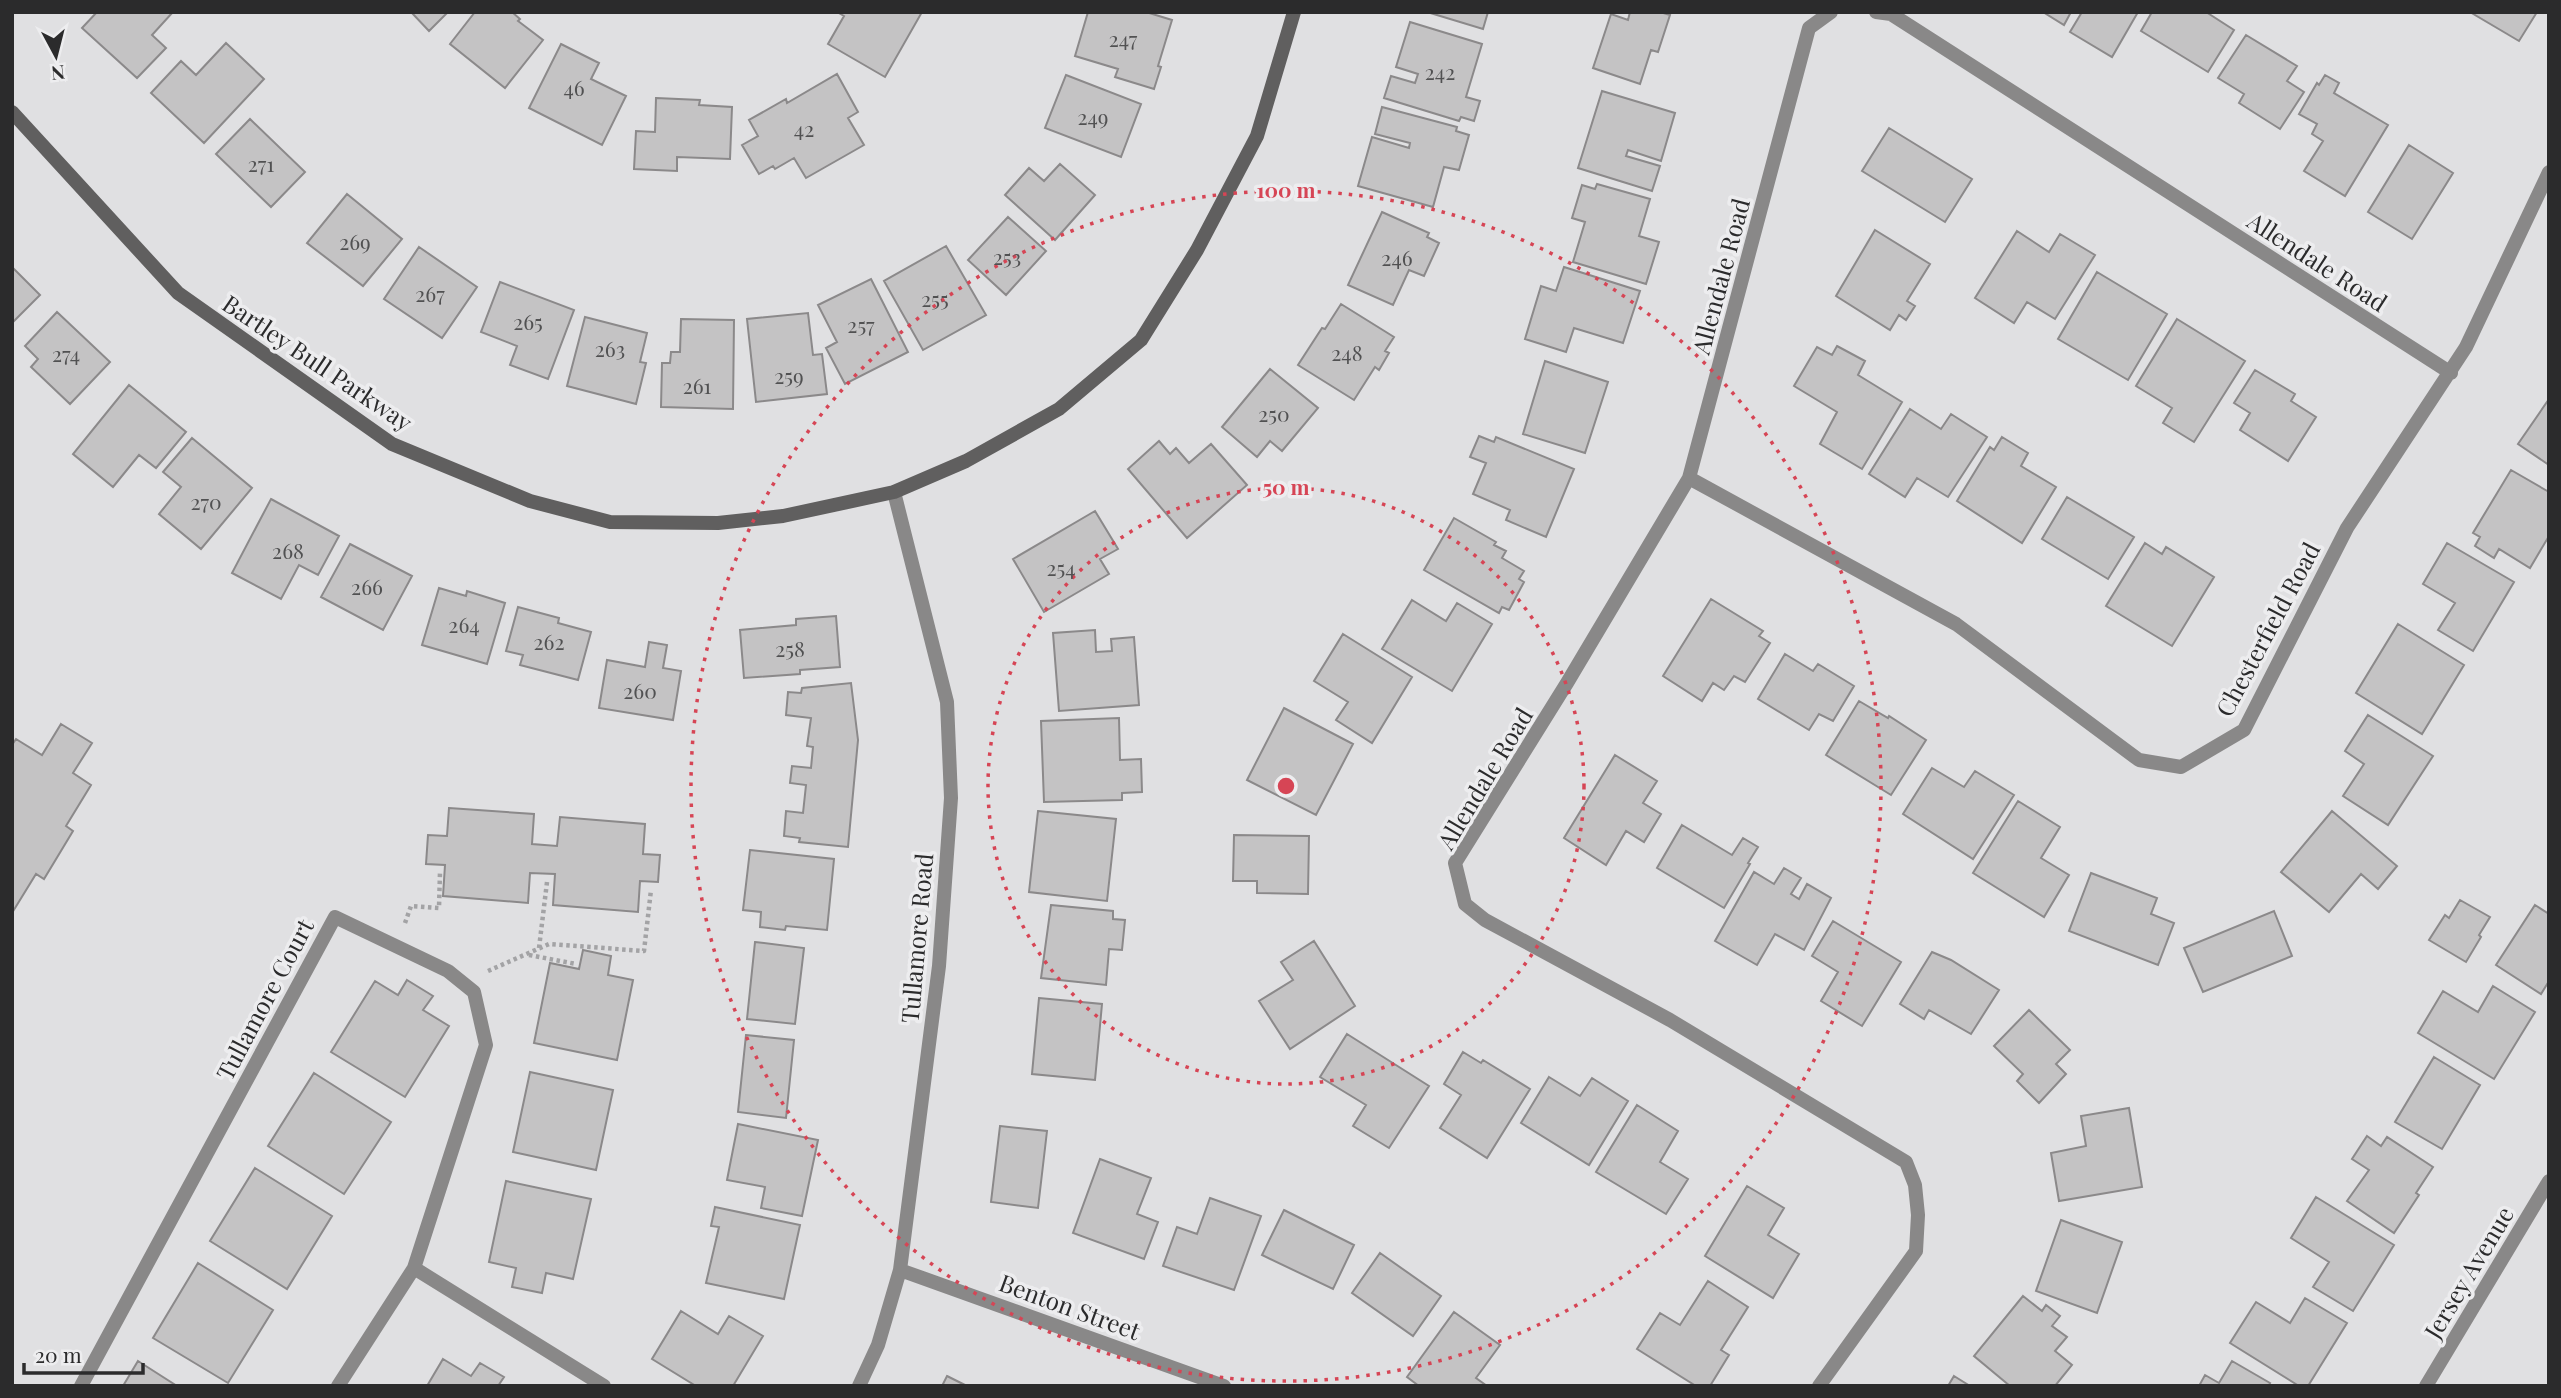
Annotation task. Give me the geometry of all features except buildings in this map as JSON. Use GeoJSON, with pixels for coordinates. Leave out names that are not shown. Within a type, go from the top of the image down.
{"type":"FeatureCollection","features":[{"type":"Feature","properties":{"kind":"street","name":"Bartley Bull Parkway"},"geometry":{"type":"LineString","coordinates":[[12,112],[178,293],[391,444],[530,501],[610,522],[718,523],[783,516],[894,492],[966,461],[1059,408],[1141,340],[1197,250],[1257,135],[1294,12]]}},
{"type":"Feature","properties":{"kind":"street","name":"Allendale Road"},"geometry":{"type":"LineString","coordinates":[[1819,1386],[1916,1251],[1916,1195],[1906,1162],[1670,1020],[1485,920],[1465,904],[1455,863],[1567,683],[1689,478],[1809,29],[1830,12]]}},
{"type":"Feature","properties":{"kind":"street","name":"Allendale Road"},"geometry":{"type":"LineString","coordinates":[[1876,12],[1891,14],[2451,373]]}},
{"type":"Feature","properties":{"kind":"street","name":"Chesterfield Road"},"geometry":{"type":"LineString","coordinates":[[1689,478],[1956,624],[2139,760],[2181,767],[2244,730],[2347,528],[2466,347],[2549,173]]}},
{"type":"Feature","properties":{"kind":"street","name":"Tullamore Road"},"geometry":{"type":"LineString","coordinates":[[859,1386],[877,1345],[900,1270],[939,967],[951,798],[947,702],[894,492]]}},
{"type":"Feature","properties":{"kind":"street","name":"Tullamore Court"},"geometry":{"type":"LineString","coordinates":[[81,1386],[335,917],[448,971],[474,992],[486,1045],[414,1268],[338,1386]]}},
{"type":"Feature","properties":{"kind":"street","name":"Jersey Avenue"},"geometry":{"type":"LineString","coordinates":[[2426,1386],[2549,1181]]}},
{"type":"Feature","properties":{"kind":"street"},"geometry":{"type":"LineString","coordinates":[[414,1268],[604,1386]]}},
{"type":"Feature","properties":{"kind":"street","name":"Benton Street"},"geometry":{"type":"LineString","coordinates":[[900,1270],[1224,1386]]}},
{"type":"Feature","properties":{"kind":"path"},"geometry":{"type":"LineString","coordinates":[[397,947],[411,906],[439,908],[440,872]]}},
{"type":"Feature","properties":{"kind":"path"},"geometry":{"type":"LineString","coordinates":[[539,949],[547,882]]}},
{"type":"Feature","properties":{"kind":"path"},"geometry":{"type":"LineString","coordinates":[[462,982],[549,944],[644,951],[651,890]]}},
{"type":"Feature","properties":{"kind":"path"},"geometry":{"type":"LineString","coordinates":[[527,954],[576,964]]}}]}
